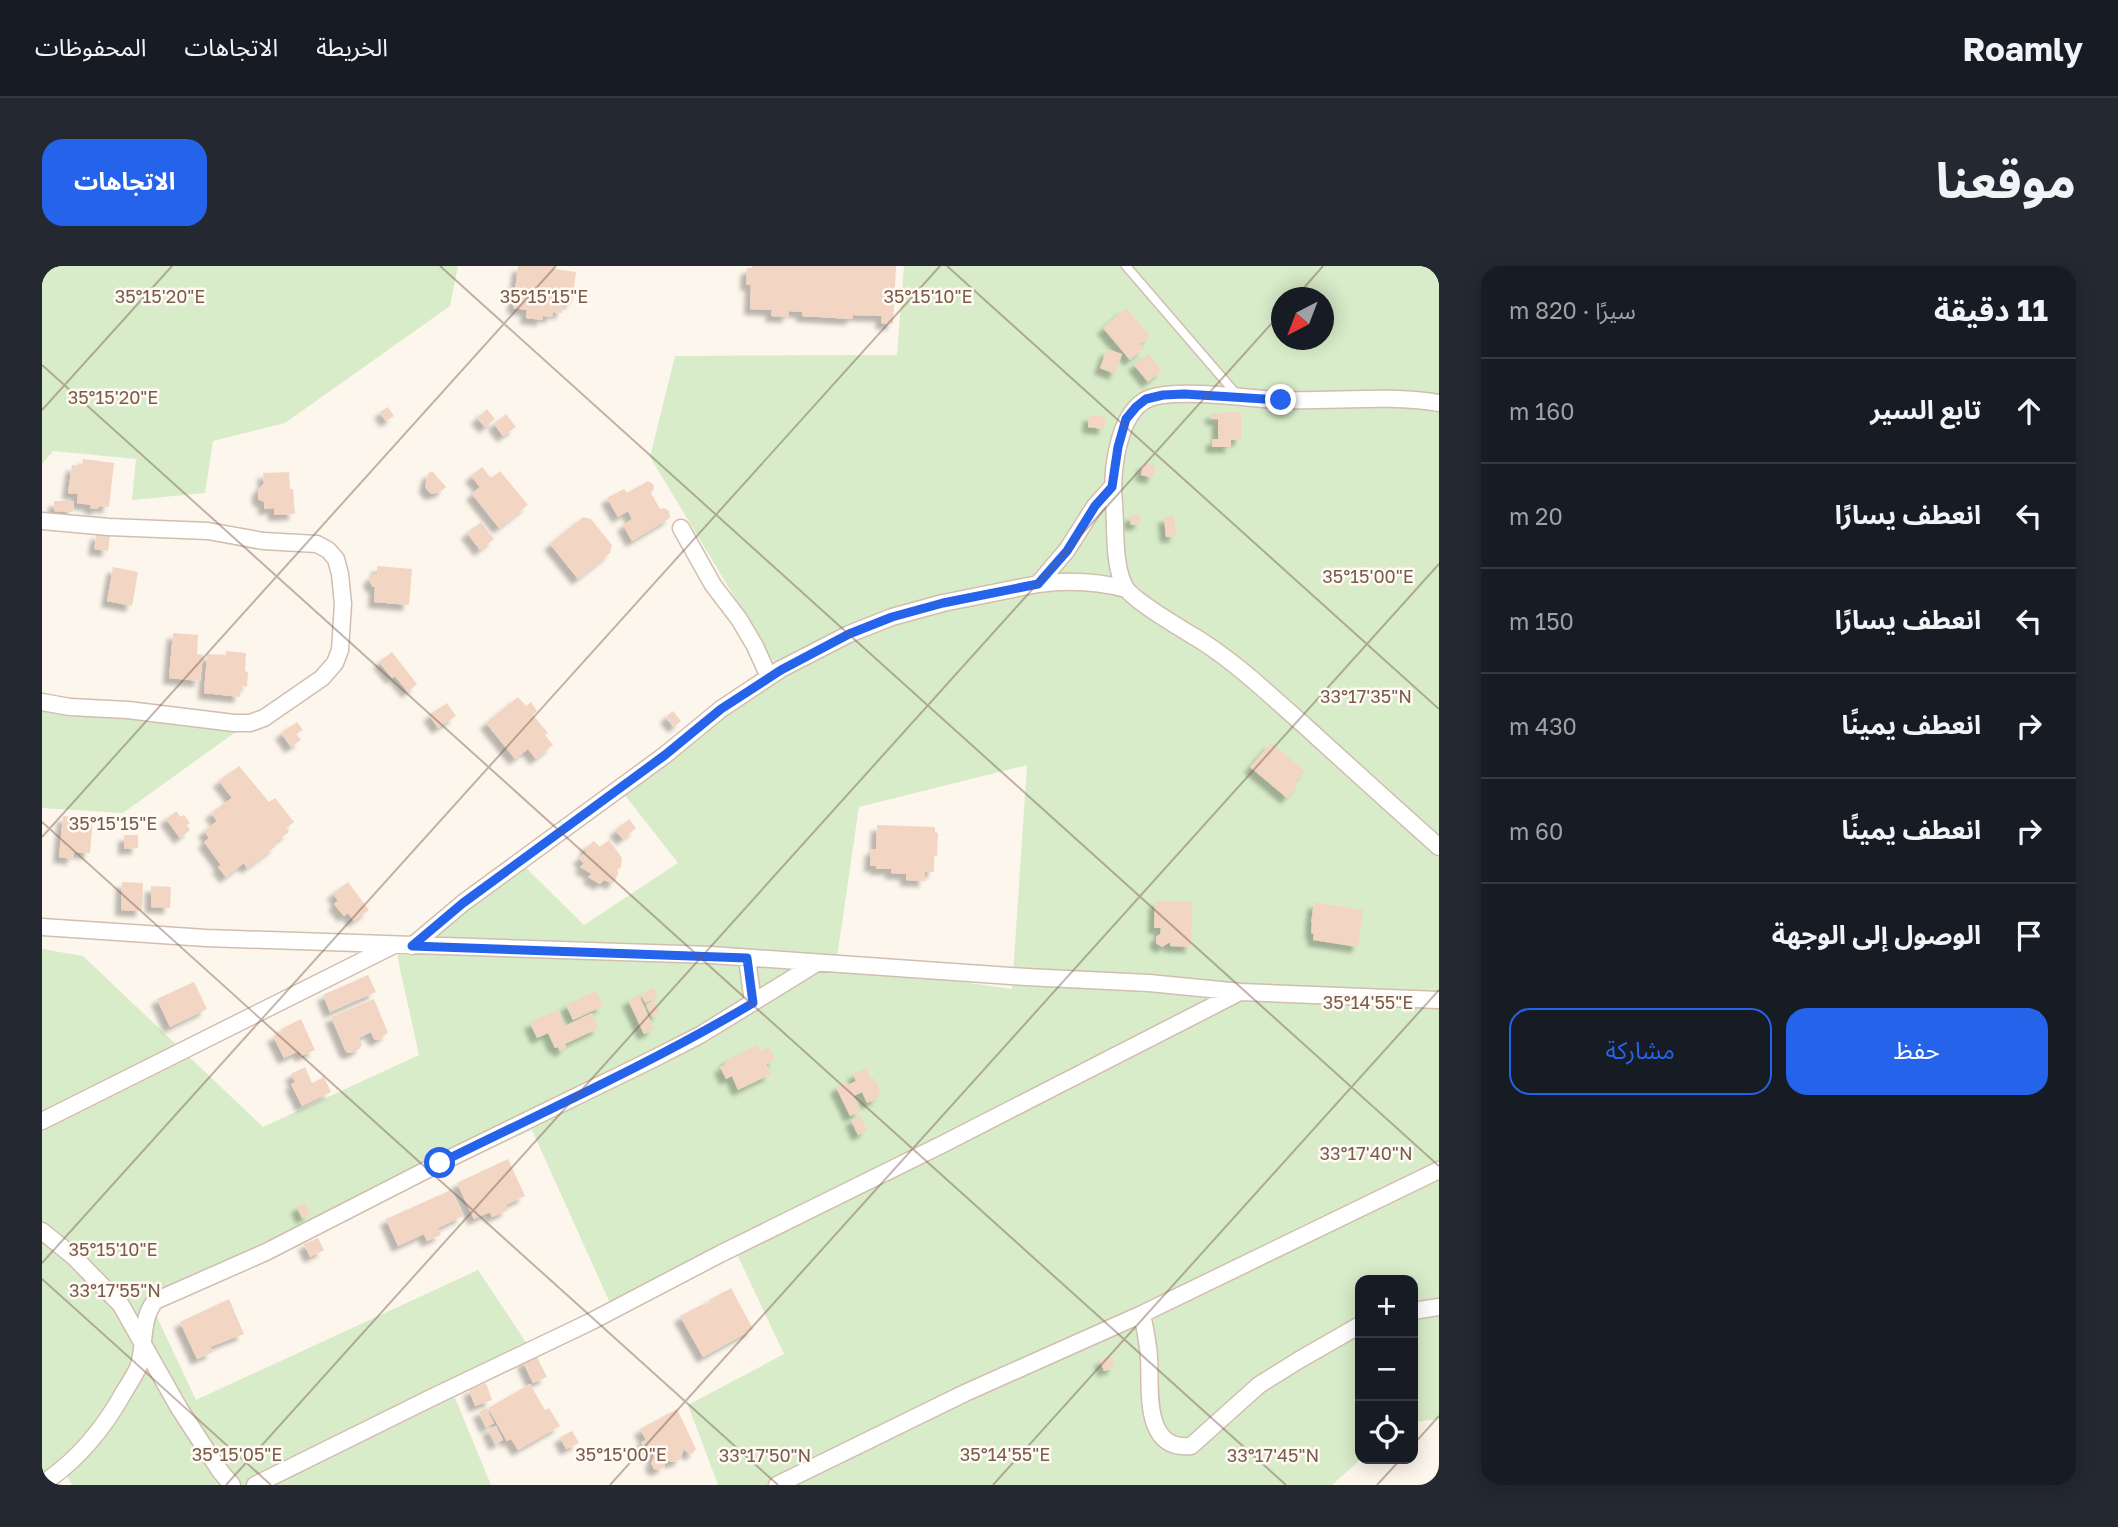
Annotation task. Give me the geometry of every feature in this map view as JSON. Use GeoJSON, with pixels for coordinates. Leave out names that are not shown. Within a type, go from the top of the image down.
{"type":"FeatureCollection","features":[{"type":"Feature","properties":{"kind":"street"},"geometry":{"type":"LineString","coordinates":[[1126,589],[1118,561],[1112,487],[1118,447],[1126,419],[1146,399],[1184,394],[1281,400],[1377,398],[1439,403]]}},
{"type":"Feature","properties":{"kind":"street"},"geometry":{"type":"LineString","coordinates":[[1038,584],[1067,551],[1095,506],[1112,487]]}},
{"type":"Feature","properties":{"kind":"street"},"geometry":{"type":"LineString","coordinates":[[42,521],[208,531],[263,541],[317,544],[328,550],[336,559],[343,604],[340,650],[335,663],[322,678],[291,700],[264,718],[250,723],[128,710],[70,707],[42,702]]}},
{"type":"Feature","properties":{"kind":"street"},"geometry":{"type":"LineString","coordinates":[[681,528],[713,585],[755,646],[769,677]]}},
{"type":"Feature","properties":{"kind":"street"},"geometry":{"type":"LineString","coordinates":[[412,946],[517,863],[665,755],[721,709],[769,677],[849,634],[892,617],[943,603],[1057,582],[1101,582],[1126,589],[1157,613],[1211,647],[1253,680],[1439,847]]}},
{"type":"Feature","properties":{"kind":"street"},"geometry":{"type":"LineString","coordinates":[[42,927],[206,938],[747,958],[1149,983],[1241,992],[1439,1000]]}},
{"type":"Feature","properties":{"kind":"street"},"geometry":{"type":"LineString","coordinates":[[42,1121],[394,945]]}},
{"type":"Feature","properties":{"kind":"street"},"geometry":{"type":"LineString","coordinates":[[747,958],[753,1003]]}},
{"type":"Feature","properties":{"kind":"street"},"geometry":{"type":"LineString","coordinates":[[42,1484],[58,1473],[100,1431],[137,1369],[145,1343],[145,1321],[155,1301],[266,1252],[653,1059],[700,1035],[817,963]]}},
{"type":"Feature","properties":{"kind":"street"},"geometry":{"type":"LineString","coordinates":[[255,1485],[590,1322],[1241,992]]}},
{"type":"Feature","properties":{"kind":"street"},"geometry":{"type":"LineString","coordinates":[[777,1485],[965,1393],[1142,1314],[1439,1170]]}},
{"type":"Feature","properties":{"kind":"street"},"geometry":{"type":"LineString","coordinates":[[42,1231],[74,1257],[121,1305],[145,1343],[179,1408],[232,1485]]}},
{"type":"Feature","properties":{"kind":"street"},"geometry":{"type":"LineString","coordinates":[[1418,1310],[1439,1307]]}},
{"type":"Feature","properties":{"kind":"street"},"geometry":{"type":"LineString","coordinates":[[1142,1314],[1149,1356],[1149,1403],[1154,1425],[1168,1442],[1179,1447],[1191,1446],[1259,1385],[1355,1328]]}},
{"type":"Feature","properties":{"kind":"lane"},"geometry":{"type":"LineString","coordinates":[[1126,266],[1240,398]]}},
{"type":"Feature","properties":{"kind":"green space"},"geometry":{"type":"Polygon","coordinates":[[[42,266],[458,266],[450,306],[285,423],[213,441],[205,493],[132,500],[136,459],[53,451],[42,464],[42,266]]]}},
{"type":"Feature","properties":{"kind":"green space"},"geometry":{"type":"Polygon","coordinates":[[[904,266],[1439,266],[1439,1419],[1418,1421],[1418,1275],[1355,1275],[1355,1464],[1332,1485],[718,1485],[688,1405],[784,1354],[735,1250],[614,1312],[532,1130],[149,1300],[196,1400],[478,1270],[533,1353],[453,1393],[491,1485],[72,1485],[62,1468],[42,1476],[42,949],[83,956],[263,1127],[419,1055],[397,955],[524,866],[584,925],[678,863],[620,789],[779,671],[650,457],[675,356],[897,355],[904,266]],[[1027,765],[859,807],[836,964],[1012,989],[1027,765]]]}},
{"type":"Feature","properties":{"kind":"green space"},"geometry":{"type":"Polygon","coordinates":[[[42,704],[237,731],[123,813],[42,808],[42,704]]]}},
{"type":"Feature","properties":{"kind":"building"},"geometry":{"type":"Polygon","coordinates":[[[518,266],[554,266],[554,269],[576,272],[572,303],[564,302],[562,313],[553,312],[552,317],[543,316],[543,320],[526,318],[527,310],[513,308],[518,266]]]}},
{"type":"Feature","properties":{"kind":"building"},"geometry":{"type":"Polygon","coordinates":[[[896,266],[893,324],[881,323],[882,316],[853,315],[852,319],[802,316],[802,312],[789,311],[788,317],[771,316],[772,310],[750,309],[751,285],[746,284],[747,268],[896,266]]]}},
{"type":"Feature","properties":{"kind":"building"},"geometry":{"type":"Polygon","coordinates":[[[1126,308],[1150,336],[1140,344],[1144,348],[1130,360],[1103,328],[1126,308]]]}},
{"type":"Feature","properties":{"kind":"building"},"geometry":{"type":"Polygon","coordinates":[[[1107,349],[1122,354],[1115,374],[1100,368],[1107,349]]]}},
{"type":"Feature","properties":{"kind":"building"},"geometry":{"type":"Polygon","coordinates":[[[1148,354],[1162,370],[1148,382],[1134,365],[1148,354]]]}},
{"type":"Feature","properties":{"kind":"building"},"geometry":{"type":"Polygon","coordinates":[[[388,407],[394,416],[386,421],[380,412],[388,407]]]}},
{"type":"Feature","properties":{"kind":"building"},"geometry":{"type":"Polygon","coordinates":[[[487,409],[495,419],[485,427],[477,418],[487,409]]]}},
{"type":"Feature","properties":{"kind":"building"},"geometry":{"type":"Polygon","coordinates":[[[1241,412],[1241,440],[1231,440],[1231,447],[1212,447],[1212,439],[1218,439],[1218,419],[1211,419],[1211,413],[1241,412]]]}},
{"type":"Feature","properties":{"kind":"building"},"geometry":{"type":"Polygon","coordinates":[[[506,414],[516,427],[503,436],[494,424],[506,414]]]}},
{"type":"Feature","properties":{"kind":"building"},"geometry":{"type":"Polygon","coordinates":[[[1089,415],[1106,417],[1104,429],[1088,427],[1089,415]]]}},
{"type":"Feature","properties":{"kind":"building"},"geometry":{"type":"Polygon","coordinates":[[[83,459],[114,463],[109,507],[90,508],[91,505],[77,503],[78,494],[68,493],[72,465],[82,467],[83,459]]]}},
{"type":"Feature","properties":{"kind":"building"},"geometry":{"type":"Polygon","coordinates":[[[1144,463],[1156,466],[1153,478],[1141,475],[1144,463]]]}},
{"type":"Feature","properties":{"kind":"building"},"geometry":{"type":"Polygon","coordinates":[[[482,467],[491,478],[500,471],[528,505],[499,528],[472,494],[480,487],[471,476],[482,467]]]}},
{"type":"Feature","properties":{"kind":"building"},"geometry":{"type":"Polygon","coordinates":[[[432,471],[446,487],[431,494],[425,487],[428,474],[432,471]]]}},
{"type":"Feature","properties":{"kind":"building"},"geometry":{"type":"Polygon","coordinates":[[[289,472],[295,514],[274,515],[274,508],[264,509],[264,502],[258,499],[258,490],[264,483],[263,473],[289,472]]]}},
{"type":"Feature","properties":{"kind":"building"},"geometry":{"type":"Polygon","coordinates":[[[648,481],[653,484],[651,493],[660,509],[669,511],[670,518],[632,541],[623,525],[632,519],[628,511],[618,517],[607,498],[624,489],[627,493],[648,481]]]}},
{"type":"Feature","properties":{"kind":"building"},"geometry":{"type":"Polygon","coordinates":[[[54,501],[74,501],[73,512],[54,511],[54,501]]]}},
{"type":"Feature","properties":{"kind":"building"},"geometry":{"type":"Polygon","coordinates":[[[1140,514],[1141,523],[1131,525],[1129,516],[1140,514]]]}},
{"type":"Feature","properties":{"kind":"building"},"geometry":{"type":"Polygon","coordinates":[[[1174,516],[1176,536],[1166,537],[1164,517],[1174,516]]]}},
{"type":"Feature","properties":{"kind":"building"},"geometry":{"type":"Polygon","coordinates":[[[583,517],[591,519],[612,545],[610,553],[578,579],[550,544],[583,517]]]}},
{"type":"Feature","properties":{"kind":"building"},"geometry":{"type":"Polygon","coordinates":[[[481,522],[494,539],[480,550],[467,533],[481,522]]]}},
{"type":"Feature","properties":{"kind":"building"},"geometry":{"type":"Polygon","coordinates":[[[97,533],[110,536],[108,551],[94,549],[97,533]]]}},
{"type":"Feature","properties":{"kind":"building"},"geometry":{"type":"Polygon","coordinates":[[[377,566],[412,569],[409,605],[374,602],[375,587],[369,580],[373,574],[377,574],[377,566]]]}},
{"type":"Feature","properties":{"kind":"building"},"geometry":{"type":"Polygon","coordinates":[[[113,567],[138,572],[132,606],[107,601],[113,567]]]}},
{"type":"Feature","properties":{"kind":"building"},"geometry":{"type":"Polygon","coordinates":[[[173,633],[198,635],[197,654],[203,655],[200,681],[169,678],[173,633]]]}},
{"type":"Feature","properties":{"kind":"building"},"geometry":{"type":"Polygon","coordinates":[[[226,651],[246,653],[247,687],[241,686],[240,697],[204,693],[207,654],[226,655],[226,651]]]}},
{"type":"Feature","properties":{"kind":"building"},"geometry":{"type":"Polygon","coordinates":[[[392,652],[417,684],[408,692],[379,662],[392,652]]]}},
{"type":"Feature","properties":{"kind":"building"},"geometry":{"type":"Polygon","coordinates":[[[518,697],[526,706],[531,702],[537,711],[533,715],[548,733],[545,735],[553,745],[536,759],[528,749],[515,759],[486,723],[518,697]]]}},
{"type":"Feature","properties":{"kind":"building"},"geometry":{"type":"Polygon","coordinates":[[[447,703],[456,716],[438,728],[429,715],[447,703]]]}},
{"type":"Feature","properties":{"kind":"building"},"geometry":{"type":"Polygon","coordinates":[[[673,711],[681,721],[674,727],[666,717],[673,711]]]}},
{"type":"Feature","properties":{"kind":"building"},"geometry":{"type":"Polygon","coordinates":[[[297,722],[303,730],[296,734],[301,740],[291,747],[281,733],[297,722]]]}},
{"type":"Feature","properties":{"kind":"building"},"geometry":{"type":"Polygon","coordinates":[[[1271,743],[1305,771],[1287,798],[1250,767],[1271,743]]]}},
{"type":"Feature","properties":{"kind":"building"},"geometry":{"type":"Polygon","coordinates":[[[239,766],[269,802],[275,798],[294,822],[286,828],[289,832],[274,843],[276,846],[247,868],[244,863],[226,877],[218,867],[221,865],[204,842],[209,838],[204,831],[217,821],[211,813],[232,798],[219,781],[239,766]]]}},
{"type":"Feature","properties":{"kind":"building"},"geometry":{"type":"Polygon","coordinates":[[[176,811],[181,817],[184,815],[190,823],[187,825],[190,830],[180,838],[166,819],[176,811]]]}},
{"type":"Feature","properties":{"kind":"building"},"geometry":{"type":"Polygon","coordinates":[[[63,816],[93,819],[90,853],[74,852],[73,859],[59,857],[63,816]]]}},
{"type":"Feature","properties":{"kind":"building"},"geometry":{"type":"Polygon","coordinates":[[[629,819],[636,828],[623,839],[615,831],[629,819]]]}},
{"type":"Feature","properties":{"kind":"building"},"geometry":{"type":"Polygon","coordinates":[[[877,825],[935,827],[935,832],[938,833],[934,872],[925,872],[925,881],[906,880],[906,874],[891,873],[891,869],[876,869],[876,866],[870,866],[871,849],[876,849],[877,825]]]}},
{"type":"Feature","properties":{"kind":"building"},"geometry":{"type":"Polygon","coordinates":[[[124,835],[138,835],[138,848],[124,849],[124,835]]]}},
{"type":"Feature","properties":{"kind":"building"},"geometry":{"type":"Polygon","coordinates":[[[609,840],[622,858],[621,867],[617,870],[615,881],[612,883],[604,880],[600,884],[588,877],[592,874],[580,867],[584,864],[579,858],[587,851],[585,848],[594,841],[600,847],[609,840]]]}},
{"type":"Feature","properties":{"kind":"building"},"geometry":{"type":"Polygon","coordinates":[[[122,882],[143,883],[142,911],[121,910],[122,882]]]}},
{"type":"Feature","properties":{"kind":"building"},"geometry":{"type":"Polygon","coordinates":[[[348,882],[369,910],[354,921],[348,913],[344,916],[334,904],[338,901],[333,893],[348,882]]]}},
{"type":"Feature","properties":{"kind":"building"},"geometry":{"type":"Polygon","coordinates":[[[151,886],[171,887],[170,908],[151,907],[151,886]]]}},
{"type":"Feature","properties":{"kind":"building"},"geometry":{"type":"Polygon","coordinates":[[[1155,901],[1192,902],[1191,947],[1170,946],[1170,942],[1162,947],[1156,943],[1161,928],[1154,928],[1155,901]]]}},
{"type":"Feature","properties":{"kind":"building"},"geometry":{"type":"Polygon","coordinates":[[[1314,902],[1363,910],[1358,947],[1313,940],[1311,923],[1314,902]]]}},
{"type":"Feature","properties":{"kind":"building"},"geometry":{"type":"Polygon","coordinates":[[[368,975],[376,992],[330,1012],[323,995],[368,975]]]}},
{"type":"Feature","properties":{"kind":"building"},"geometry":{"type":"Polygon","coordinates":[[[194,982],[207,1009],[170,1027],[157,999],[194,982]]]}},
{"type":"Feature","properties":{"kind":"building"},"geometry":{"type":"Polygon","coordinates":[[[654,988],[658,997],[645,1003],[641,995],[654,988]]]}},
{"type":"Feature","properties":{"kind":"building"},"geometry":{"type":"Polygon","coordinates":[[[596,991],[603,1006],[573,1020],[566,1005],[596,991]]]}},
{"type":"Feature","properties":{"kind":"building"},"geometry":{"type":"Polygon","coordinates":[[[639,995],[654,1029],[644,1034],[628,1000],[639,995]]]}},
{"type":"Feature","properties":{"kind":"building"},"geometry":{"type":"Polygon","coordinates":[[[374,999],[388,1033],[378,1040],[374,1039],[371,1032],[359,1038],[362,1045],[359,1049],[346,1052],[331,1017],[374,999]]]}},
{"type":"Feature","properties":{"kind":"building"},"geometry":{"type":"Polygon","coordinates":[[[654,1001],[659,1013],[652,1017],[646,1004],[654,1001]]]}},
{"type":"Feature","properties":{"kind":"building"},"geometry":{"type":"Polygon","coordinates":[[[558,1010],[565,1026],[592,1013],[599,1028],[565,1044],[566,1048],[560,1051],[558,1047],[555,1048],[548,1033],[537,1038],[530,1023],[558,1010]]]}},
{"type":"Feature","properties":{"kind":"building"},"geometry":{"type":"Polygon","coordinates":[[[301,1019],[315,1050],[301,1056],[299,1051],[284,1058],[273,1036],[301,1019]]]}},
{"type":"Feature","properties":{"kind":"building"},"geometry":{"type":"Polygon","coordinates":[[[758,1045],[760,1051],[769,1047],[775,1060],[766,1064],[771,1074],[738,1090],[732,1076],[726,1079],[720,1067],[726,1064],[725,1061],[758,1045]]]}},
{"type":"Feature","properties":{"kind":"building"},"geometry":{"type":"Polygon","coordinates":[[[305,1067],[312,1083],[324,1077],[331,1092],[302,1106],[291,1084],[295,1082],[291,1074],[305,1067]]]}},
{"type":"Feature","properties":{"kind":"building"},"geometry":{"type":"Polygon","coordinates":[[[866,1068],[881,1093],[877,1094],[878,1098],[867,1103],[862,1092],[854,1096],[861,1111],[850,1116],[836,1087],[856,1081],[853,1074],[866,1068]]]}},
{"type":"Feature","properties":{"kind":"building"},"geometry":{"type":"Polygon","coordinates":[[[860,1116],[867,1130],[858,1135],[851,1120],[860,1116]]]}},
{"type":"Feature","properties":{"kind":"building"},"geometry":{"type":"Polygon","coordinates":[[[508,1159],[525,1196],[506,1205],[508,1210],[492,1217],[490,1212],[474,1219],[457,1183],[508,1159]]]}},
{"type":"Feature","properties":{"kind":"building"},"geometry":{"type":"Polygon","coordinates":[[[451,1190],[463,1216],[438,1228],[441,1235],[427,1241],[424,1234],[398,1246],[386,1219],[451,1190]]]}},
{"type":"Feature","properties":{"kind":"building"},"geometry":{"type":"Polygon","coordinates":[[[305,1203],[310,1214],[302,1218],[297,1207],[305,1203]]]}},
{"type":"Feature","properties":{"kind":"building"},"geometry":{"type":"Polygon","coordinates":[[[318,1238],[324,1250],[310,1257],[304,1244],[318,1238]]]}},
{"type":"Feature","properties":{"kind":"building"},"geometry":{"type":"Polygon","coordinates":[[[731,1288],[753,1329],[703,1357],[680,1316],[703,1304],[704,1306],[709,1300],[731,1288]]]}},
{"type":"Feature","properties":{"kind":"building"},"geometry":{"type":"Polygon","coordinates":[[[229,1299],[244,1334],[210,1347],[213,1352],[197,1359],[180,1322],[229,1299]]]}},
{"type":"Feature","properties":{"kind":"building"},"geometry":{"type":"Polygon","coordinates":[[[536,1355],[547,1377],[533,1383],[523,1362],[536,1355]]]}},
{"type":"Feature","properties":{"kind":"building"},"geometry":{"type":"Polygon","coordinates":[[[1111,1356],[1115,1367],[1104,1371],[1100,1360],[1111,1356]]]}},
{"type":"Feature","properties":{"kind":"building"},"geometry":{"type":"Polygon","coordinates":[[[486,1383],[492,1400],[475,1406],[469,1390],[486,1383]]]}},
{"type":"Feature","properties":{"kind":"building"},"geometry":{"type":"Polygon","coordinates":[[[530,1384],[545,1410],[549,1408],[560,1426],[518,1450],[511,1439],[507,1441],[488,1408],[530,1384]]]}},
{"type":"Feature","properties":{"kind":"building"},"geometry":{"type":"Polygon","coordinates":[[[486,1408],[494,1423],[486,1427],[479,1412],[486,1408]]]}},
{"type":"Feature","properties":{"kind":"building"},"geometry":{"type":"Polygon","coordinates":[[[677,1409],[696,1449],[692,1454],[684,1449],[680,1460],[671,1462],[666,1459],[664,1467],[654,1469],[651,1463],[654,1457],[652,1451],[647,1454],[641,1442],[646,1440],[640,1429],[677,1409]]]}},
{"type":"Feature","properties":{"kind":"building"},"geometry":{"type":"Polygon","coordinates":[[[496,1426],[503,1440],[495,1444],[488,1429],[496,1426]]]}},
{"type":"Feature","properties":{"kind":"building"},"geometry":{"type":"Polygon","coordinates":[[[572,1431],[579,1443],[566,1449],[560,1437],[572,1431]]]}},
{"type":"Feature","properties":{"kind":"route"},"geometry":{"type":"LineString","coordinates":[[440,1163],[700,1035],[753,1003],[747,958],[412,946],[463,903],[665,755],[721,709],[781,670],[849,634],[892,617],[943,603],[1038,584],[1067,551],[1095,506],[1112,487],[1118,447],[1126,419],[1146,399],[1184,394],[1281,400]]}}]}
